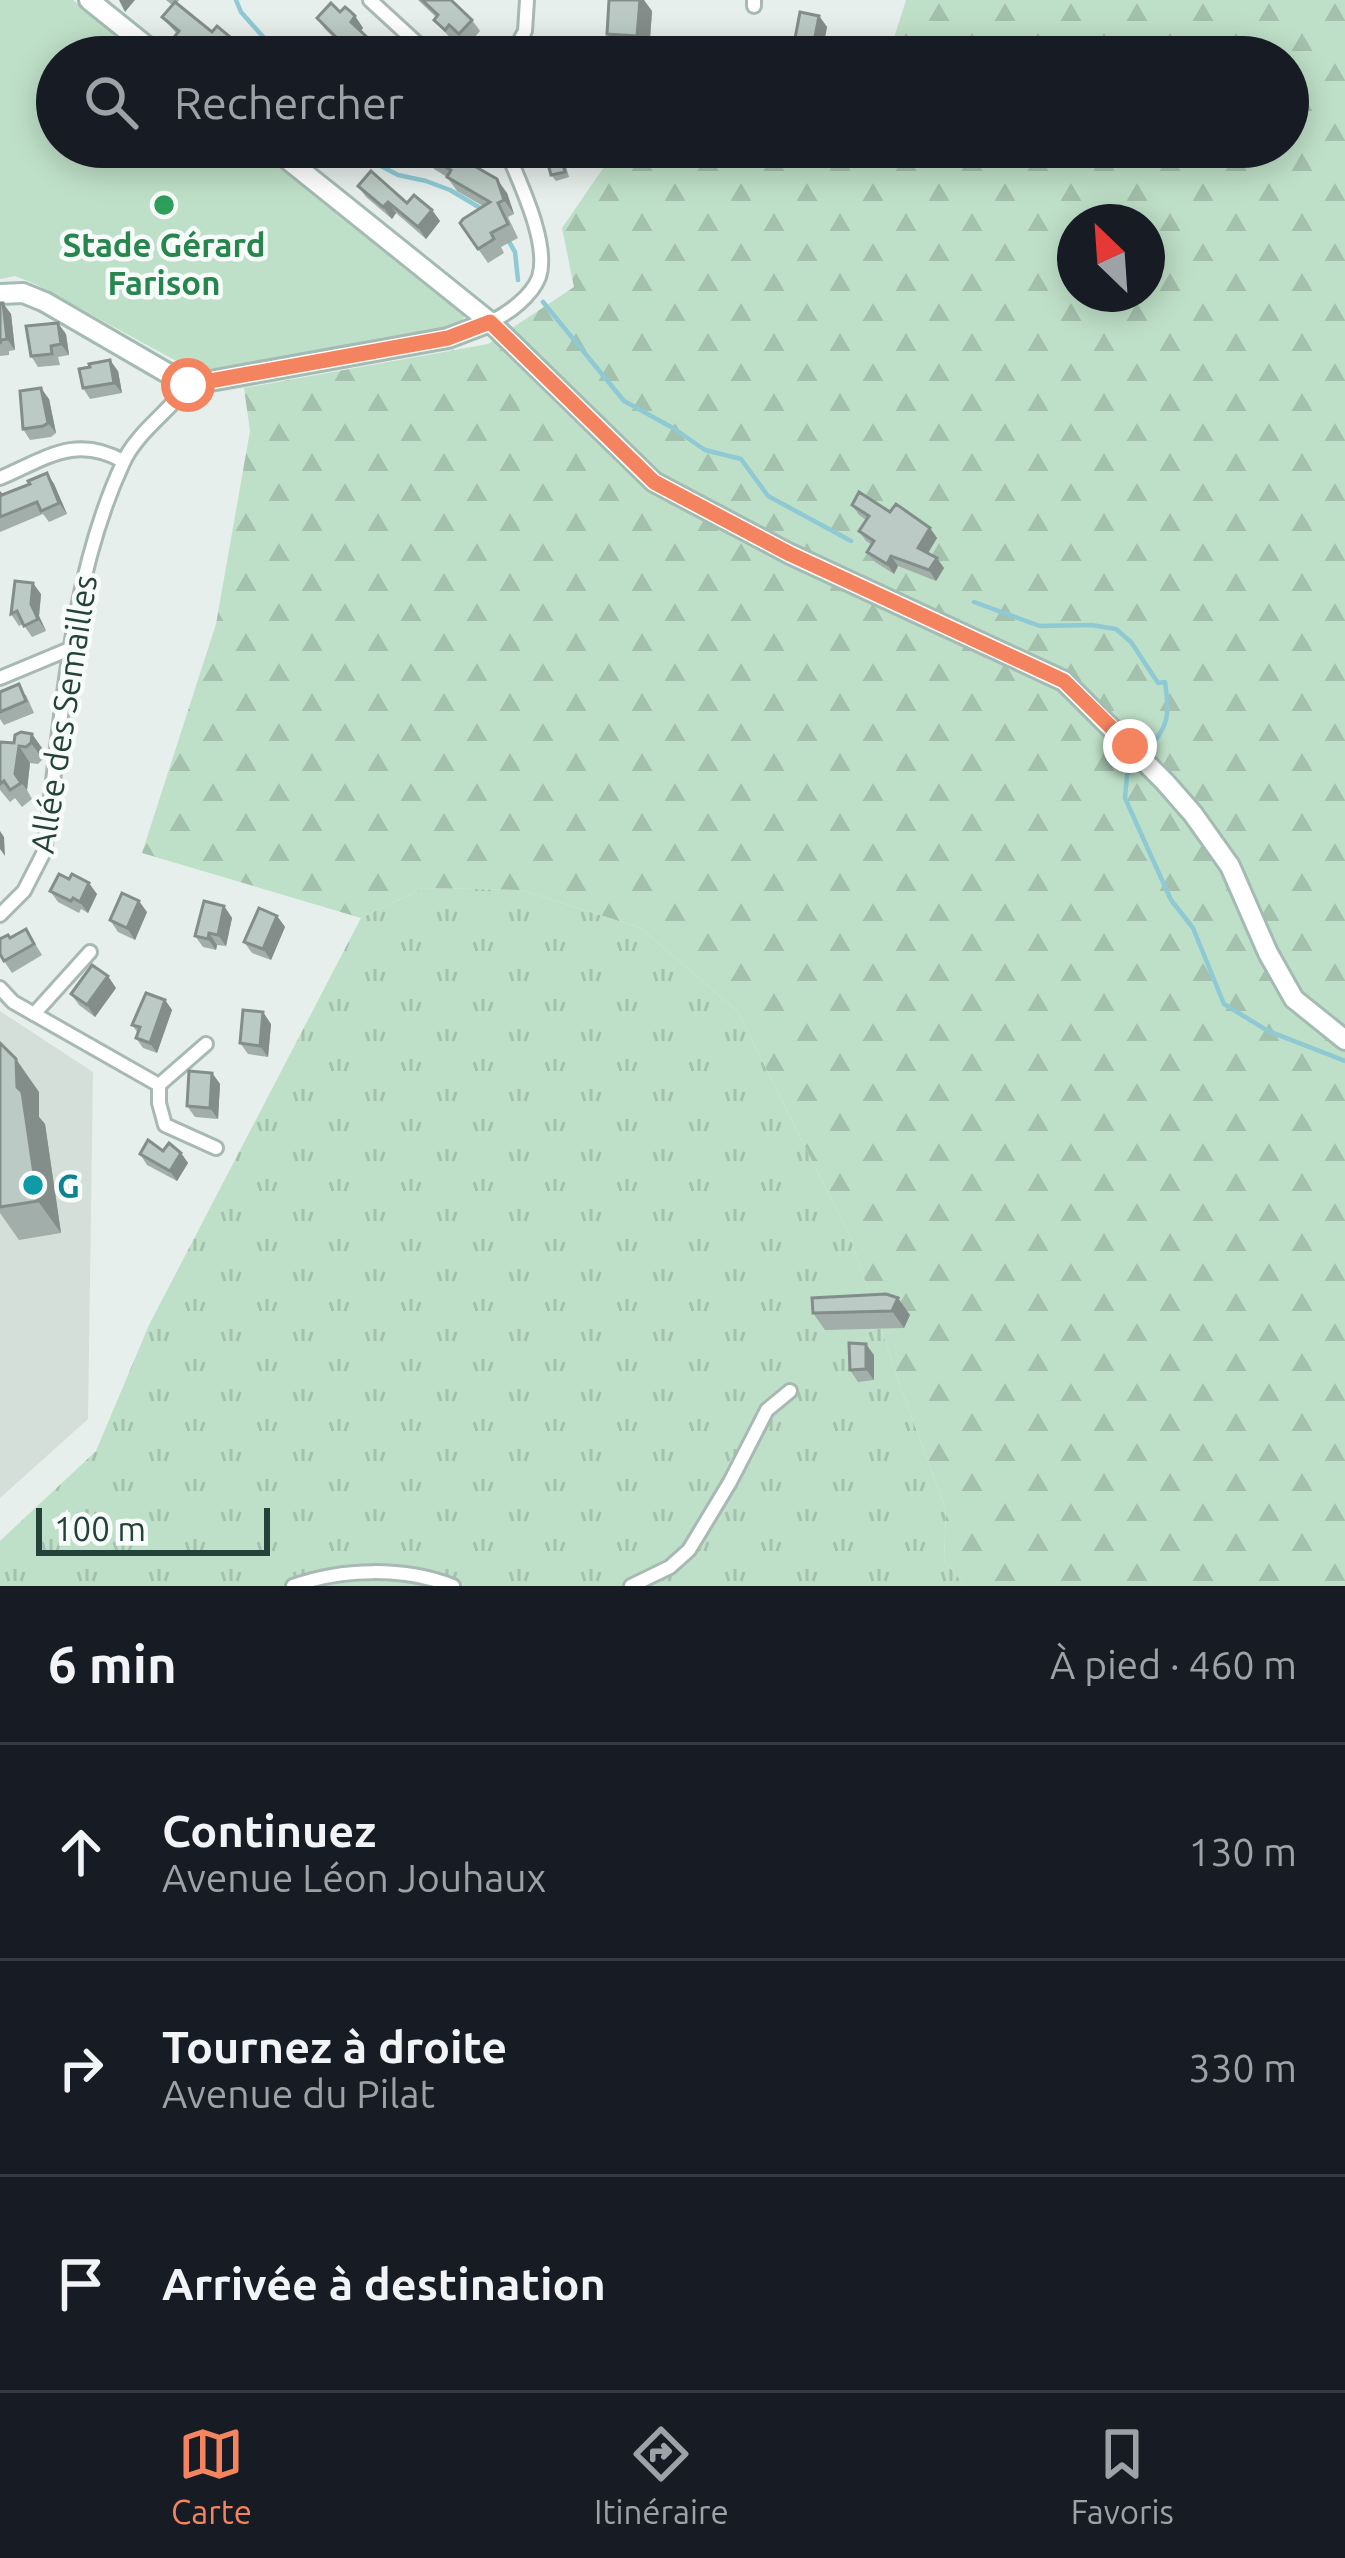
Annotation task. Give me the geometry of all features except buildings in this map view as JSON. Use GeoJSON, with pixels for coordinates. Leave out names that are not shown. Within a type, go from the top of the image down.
{"type":"FeatureCollection","features":[{"type":"Feature","properties":{"kind":"main road"},"geometry":{"type":"LineString","coordinates":[[89,0],[134,36]]}},
{"type":"Feature","properties":{"kind":"main road"},"geometry":{"type":"LineString","coordinates":[[298,168],[490,322],[654,482],[790,554],[1064,681],[1193,814],[1230,866],[1294,999],[1345,1040]]}},
{"type":"Feature","properties":{"kind":"main road"},"geometry":{"type":"LineString","coordinates":[[0,294],[23,293],[45,302],[188,385],[448,338],[490,322]]}},
{"type":"Feature","properties":{"kind":"street"},"geometry":{"type":"LineString","coordinates":[[370,0],[409,36]]}},
{"type":"Feature","properties":{"kind":"street"},"geometry":{"type":"LineString","coordinates":[[522,36],[526,0]]}},
{"type":"Feature","properties":{"kind":"street"},"geometry":{"type":"LineString","coordinates":[[490,322],[507,314],[539,278],[540,248],[514,168]]}},
{"type":"Feature","properties":{"kind":"street","name":"Allée des Semailles"},"geometry":{"type":"LineString","coordinates":[[0,915],[24,891],[44,852],[81,582],[124,460],[188,385]]}},
{"type":"Feature","properties":{"kind":"street"},"geometry":{"type":"LineString","coordinates":[[0,478],[71,448],[98,450],[124,460]]}},
{"type":"Feature","properties":{"kind":"street"},"geometry":{"type":"LineString","coordinates":[[0,678],[72,648]]}},
{"type":"Feature","properties":{"kind":"street"},"geometry":{"type":"LineString","coordinates":[[34,1014],[90,952]]}},
{"type":"Feature","properties":{"kind":"street"},"geometry":{"type":"LineString","coordinates":[[0,988],[13,1002],[159,1085]]}},
{"type":"Feature","properties":{"kind":"street"},"geometry":{"type":"LineString","coordinates":[[206,1044],[159,1085],[159,1103],[165,1125],[216,1148]]}},
{"type":"Feature","properties":{"kind":"street"},"geometry":{"type":"LineString","coordinates":[[631,1586],[670,1568],[689,1550],[767,1410],[790,1391]]}},
{"type":"Feature","properties":{"kind":"street"},"geometry":{"type":"LineString","coordinates":[[293,1586],[359,1573],[413,1575],[453,1586]]}},
{"type":"Feature","properties":{"kind":"shaded area"},"geometry":{"type":"Polygon","coordinates":[[[0,1011],[93,1072],[88,1419],[0,1498],[0,1011]]]}},
{"type":"Feature","properties":{"kind":"green space","name":"Stade Gérard Farison"},"geometry":{"type":"Polygon","coordinates":[[[0,0],[73,0],[117,36],[36,36],[36,168],[282,168],[465,315],[461,323],[424,333],[199,371],[35,284],[15,276],[0,279],[0,0]]]}},
{"type":"Feature","properties":{"kind":"green space"},"geometry":{"type":"Polygon","coordinates":[[[906,0],[1345,0],[1345,1586],[966,1586],[944,1561],[946,1510],[851,1239],[738,1012],[641,928],[521,890],[423,888],[361,918],[142,853],[216,624],[250,431],[244,388],[488,344],[574,287],[562,228],[603,168],[1309,168],[1309,36],[895,36],[906,0]]]}},
{"type":"Feature","properties":{"kind":"green space"},"geometry":{"type":"Polygon","coordinates":[[[423,888],[521,890],[641,928],[738,1012],[851,1239],[946,1510],[944,1561],[966,1586],[0,1586],[0,1541],[96,1451],[149,1325],[361,918],[423,888]]]}},
{"type":"Feature","properties":{"kind":"waterway"},"geometry":{"type":"LineString","coordinates":[[236,0],[262,36]]}},
{"type":"Feature","properties":{"kind":"waterway"},"geometry":{"type":"LineString","coordinates":[[385,168],[450,190],[482,209]]}},
{"type":"Feature","properties":{"kind":"waterway"},"geometry":{"type":"LineString","coordinates":[[508,240],[515,252],[518,280]]}},
{"type":"Feature","properties":{"kind":"waterway"},"geometry":{"type":"LineString","coordinates":[[543,302],[624,401],[705,450],[741,459],[768,496],[851,541]]}},
{"type":"Feature","properties":{"kind":"waterway"},"geometry":{"type":"LineString","coordinates":[[974,602],[1040,626],[1116,629],[1131,642],[1158,683],[1165,682],[1166,720],[1146,751]]}},
{"type":"Feature","properties":{"kind":"waterway"},"geometry":{"type":"LineString","coordinates":[[1138,759],[1127,775],[1125,798],[1171,900],[1193,928],[1224,1004],[1268,1031],[1345,1061]]}},
{"type":"Feature","properties":{"kind":"place","name":"Stade Gérard Farison"},"geometry":{"type":"Point","coordinates":[164,205]}},
{"type":"Feature","properties":{"kind":"place","name":"G"},"geometry":{"type":"Point","coordinates":[33,1185]}},
{"type":"Feature","properties":{"kind":"route"},"geometry":{"type":"LineString","coordinates":[[188,385],[448,338],[490,322],[654,482],[790,554],[1064,681],[1130,746]]}}]}
